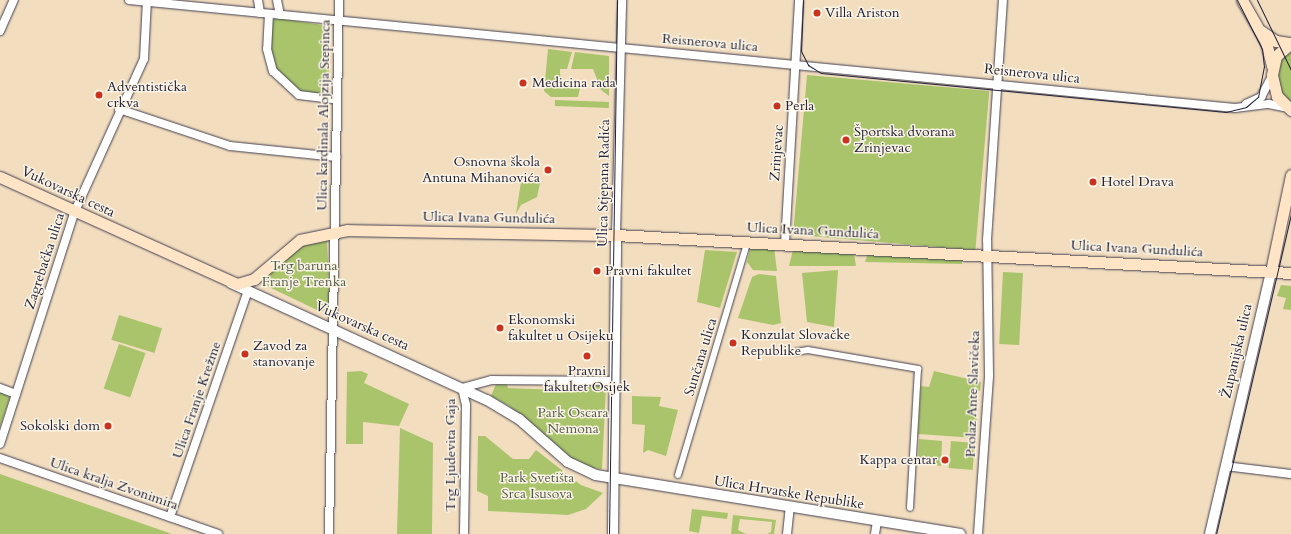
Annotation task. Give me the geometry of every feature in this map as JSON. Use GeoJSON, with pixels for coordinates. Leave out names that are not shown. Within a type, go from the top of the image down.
{"type":"FeatureCollection","features":[{"type":"Feature","properties":{"kind":"main road"},"geometry":{"type":"LineString","coordinates":[[1242,0],[1269,49],[1277,96],[1290,110]]}},
{"type":"Feature","properties":{"kind":"main road"},"geometry":{"type":"LineString","coordinates":[[1259,30],[1276,41],[1291,43]]}},
{"type":"Feature","properties":{"kind":"main road"},"geometry":{"type":"LineString","coordinates":[[1273,72],[1279,51],[1291,43]]}},
{"type":"Feature","properties":{"kind":"main road","name":"Županijska ulica"},"geometry":{"type":"LineString","coordinates":[[1271,271],[1291,175]]}},
{"type":"Feature","properties":{"kind":"main road","name":"Vukovarska cesta"},"geometry":{"type":"LineString","coordinates":[[0,177],[230,283]]}},
{"type":"Feature","properties":{"kind":"main road","name":"Ulica Ivana Gundulića"},"geometry":{"type":"LineString","coordinates":[[230,283],[251,281],[295,243],[334,231],[616,235],[1291,273]]}},
{"type":"Feature","properties":{"kind":"street"},"geometry":{"type":"LineString","coordinates":[[0,31],[14,0]]}},
{"type":"Feature","properties":{"kind":"street","name":"Reisnerova ulica"},"geometry":{"type":"LineString","coordinates":[[129,0],[1235,108],[1268,104],[1290,110]]}},
{"type":"Feature","properties":{"kind":"street"},"geometry":{"type":"LineString","coordinates":[[258,0],[260,13]]}},
{"type":"Feature","properties":{"kind":"street"},"geometry":{"type":"LineString","coordinates":[[277,0],[280,15]]}},
{"type":"Feature","properties":{"kind":"street","name":"Ulica kardinala Alojzija Stepinca"},"geometry":{"type":"LineString","coordinates":[[333,329],[339,0]]}},
{"type":"Feature","properties":{"kind":"street","name":"Ulica Stjepana Radića"},"geometry":{"type":"LineString","coordinates":[[613,534],[616,235],[622,0]]}},
{"type":"Feature","properties":{"kind":"street","name":"Zrinjevac"},"geometry":{"type":"LineString","coordinates":[[785,244],[799,0]]}},
{"type":"Feature","properties":{"kind":"street"},"geometry":{"type":"LineString","coordinates":[[987,256],[1003,0]]}},
{"type":"Feature","properties":{"kind":"street","name":"Zagrebačka ulica"},"geometry":{"type":"LineString","coordinates":[[0,444],[75,211],[119,109],[147,50],[147,1]]}},
{"type":"Feature","properties":{"kind":"street"},"geometry":{"type":"LineString","coordinates":[[269,14],[267,49],[273,71],[299,95],[337,100]]}},
{"type":"Feature","properties":{"kind":"street"},"geometry":{"type":"LineString","coordinates":[[1235,108],[1261,97],[1273,72]]}},
{"type":"Feature","properties":{"kind":"street"},"geometry":{"type":"LineString","coordinates":[[119,109],[230,146],[336,157]]}},
{"type":"Feature","properties":{"kind":"street","name":"Sunčana ulica"},"geometry":{"type":"LineString","coordinates":[[678,474],[746,247]]}},
{"type":"Feature","properties":{"kind":"street","name":"Prolaz Ante Slavičeka"},"geometry":{"type":"LineString","coordinates":[[978,534],[989,375],[987,256]]}},
{"type":"Feature","properties":{"kind":"street","name":"Županijska ulica"},"geometry":{"type":"LineString","coordinates":[[1210,534],[1271,271]]}},
{"type":"Feature","properties":{"kind":"street","name":"Vukovarska cesta"},"geometry":{"type":"LineString","coordinates":[[230,283],[462,388],[507,411],[576,467],[614,479]]}},
{"type":"Feature","properties":{"kind":"street","name":"Ulica Franje Krežme"},"geometry":{"type":"LineString","coordinates":[[170,517],[248,291]]}},
{"type":"Feature","properties":{"kind":"street"},"geometry":{"type":"LineString","coordinates":[[329,534],[333,329]]}},
{"type":"Feature","properties":{"kind":"street"},"geometry":{"type":"LineString","coordinates":[[795,352],[808,350],[918,369],[910,508]]}},
{"type":"Feature","properties":{"kind":"street","name":"Trg Ljudevita Gaja"},"geometry":{"type":"LineString","coordinates":[[464,534],[466,405],[462,388],[492,380],[615,381]]}},
{"type":"Feature","properties":{"kind":"street"},"geometry":{"type":"LineString","coordinates":[[0,388],[16,394]]}},
{"type":"Feature","properties":{"kind":"street","name":"Ulica kralja Zvonimira"},"geometry":{"type":"LineString","coordinates":[[0,458],[218,534]]}},
{"type":"Feature","properties":{"kind":"street"},"geometry":{"type":"LineString","coordinates":[[1225,466],[1291,474]]}},
{"type":"Feature","properties":{"kind":"street","name":"Ulica Hrvatske Republike"},"geometry":{"type":"LineString","coordinates":[[614,479],[960,534]]}},
{"type":"Feature","properties":{"kind":"street"},"geometry":{"type":"LineString","coordinates":[[787,534],[790,507]]}},
{"type":"Feature","properties":{"kind":"street"},"geometry":{"type":"LineString","coordinates":[[875,534],[877,521]]}},
{"type":"Feature","properties":{"kind":"green space"},"geometry":{"type":"Polygon","coordinates":[[[275,18],[322,25],[329,34],[329,97],[296,91],[278,72],[269,51],[270,24],[275,18]]]}},
{"type":"Feature","properties":{"kind":"green space"},"geometry":{"type":"Polygon","coordinates":[[[1291,48],[1291,105],[1283,97],[1277,75],[1280,59],[1291,48]]]}},
{"type":"Feature","properties":{"kind":"green space"},"geometry":{"type":"Polygon","coordinates":[[[548,49],[572,52],[567,69],[560,69],[560,74],[564,88],[580,88],[578,97],[551,97],[544,91],[548,49]]]}},
{"type":"Feature","properties":{"kind":"green space"},"geometry":{"type":"Polygon","coordinates":[[[575,52],[609,56],[609,96],[595,85],[597,79],[593,69],[571,69],[575,52]]]}},
{"type":"Feature","properties":{"kind":"green space"},"geometry":{"type":"Polygon","coordinates":[[[807,75],[989,91],[975,250],[793,234],[807,75]]]}},
{"type":"Feature","properties":{"kind":"green space"},"geometry":{"type":"Polygon","coordinates":[[[555,100],[609,102],[609,108],[555,106],[555,100]]]}},
{"type":"Feature","properties":{"kind":"green space"},"geometry":{"type":"Polygon","coordinates":[[[521,182],[540,183],[537,197],[521,205],[516,214],[521,182]]]}},
{"type":"Feature","properties":{"kind":"green space","name":"Trg baruna Franje Trenka"},"geometry":{"type":"Polygon","coordinates":[[[327,240],[330,306],[321,312],[267,286],[265,275],[301,243],[327,240]]]}},
{"type":"Feature","properties":{"kind":"green space"},"geometry":{"type":"Polygon","coordinates":[[[751,246],[774,247],[777,271],[753,270],[747,262],[751,246]]]}},
{"type":"Feature","properties":{"kind":"green space"},"geometry":{"type":"Polygon","coordinates":[[[705,250],[737,252],[720,308],[697,302],[705,250]]]}},
{"type":"Feature","properties":{"kind":"green space"},"geometry":{"type":"Polygon","coordinates":[[[793,250],[854,253],[856,266],[789,266],[793,250]]]}},
{"type":"Feature","properties":{"kind":"green space"},"geometry":{"type":"Polygon","coordinates":[[[868,253],[962,257],[962,264],[865,262],[868,253]]]}},
{"type":"Feature","properties":{"kind":"green space"},"geometry":{"type":"Polygon","coordinates":[[[838,270],[834,327],[807,322],[802,273],[838,270]]]}},
{"type":"Feature","properties":{"kind":"green space"},"geometry":{"type":"Polygon","coordinates":[[[1003,272],[1023,273],[1019,345],[999,344],[1003,272]]]}},
{"type":"Feature","properties":{"kind":"green space"},"geometry":{"type":"Polygon","coordinates":[[[759,274],[776,276],[781,323],[773,325],[738,318],[752,277],[759,274]]]}},
{"type":"Feature","properties":{"kind":"green space"},"geometry":{"type":"Polygon","coordinates":[[[1281,285],[1291,286],[1291,310],[1283,309],[1286,298],[1277,296],[1281,285]]]}},
{"type":"Feature","properties":{"kind":"green space"},"geometry":{"type":"Polygon","coordinates":[[[119,315],[162,328],[154,353],[111,340],[119,315]]]}},
{"type":"Feature","properties":{"kind":"green space"},"geometry":{"type":"Polygon","coordinates":[[[119,344],[145,353],[130,398],[104,388],[119,344]]]}},
{"type":"Feature","properties":{"kind":"green space"},"geometry":{"type":"Polygon","coordinates":[[[361,371],[368,374],[364,383],[409,404],[399,426],[363,422],[363,444],[346,444],[347,372],[361,371]]]}},
{"type":"Feature","properties":{"kind":"green space"},"geometry":{"type":"Polygon","coordinates":[[[934,371],[981,382],[980,391],[971,391],[971,395],[978,396],[976,438],[918,434],[921,386],[929,387],[934,371]]]}},
{"type":"Feature","properties":{"kind":"green space","name":"Park Oscara Nemona"},"geometry":{"type":"Polygon","coordinates":[[[496,384],[507,384],[508,388],[585,391],[586,385],[606,386],[602,469],[591,468],[566,455],[509,406],[491,396],[496,384]]]}},
{"type":"Feature","properties":{"kind":"green space"},"geometry":{"type":"Polygon","coordinates":[[[0,391],[10,397],[0,427],[0,391]]]}},
{"type":"Feature","properties":{"kind":"green space"},"geometry":{"type":"Polygon","coordinates":[[[632,396],[661,397],[659,406],[678,410],[666,456],[648,450],[643,453],[645,425],[632,424],[632,396]]]}},
{"type":"Feature","properties":{"kind":"green space"},"geometry":{"type":"Polygon","coordinates":[[[400,428],[433,443],[432,534],[397,534],[400,428]]]}},
{"type":"Feature","properties":{"kind":"green space","name":"Park Svetišta Srca Isusova"},"geometry":{"type":"Polygon","coordinates":[[[478,436],[485,436],[513,459],[529,459],[536,450],[581,485],[603,493],[586,509],[568,515],[488,511],[488,496],[477,491],[478,436]]]}},
{"type":"Feature","properties":{"kind":"green space"},"geometry":{"type":"Polygon","coordinates":[[[919,439],[942,441],[941,466],[918,462],[919,439]]]}},
{"type":"Feature","properties":{"kind":"green space"},"geometry":{"type":"Polygon","coordinates":[[[951,441],[975,443],[973,470],[949,468],[951,441]]]}},
{"type":"Feature","properties":{"kind":"green space"},"geometry":{"type":"Polygon","coordinates":[[[0,474],[172,534],[0,534],[0,474]]]}},
{"type":"Feature","properties":{"kind":"green space"},"geometry":{"type":"Polygon","coordinates":[[[692,509],[728,513],[727,519],[702,516],[699,533],[689,531],[692,509]]]}},
{"type":"Feature","properties":{"kind":"green space"},"geometry":{"type":"Polygon","coordinates":[[[733,515],[776,520],[774,534],[767,534],[771,532],[772,522],[740,519],[738,530],[746,534],[731,534],[733,515]]]}},
{"type":"Feature","properties":{"kind":"tram line"},"geometry":{"type":"LineString","coordinates":[[609,534],[617,0]]}},
{"type":"Feature","properties":{"kind":"tram line"},"geometry":{"type":"LineString","coordinates":[[803,0],[801,51],[808,65],[821,73],[1226,112],[1246,107],[1258,97],[1264,67],[1262,49],[1237,0]]}},
{"type":"Feature","properties":{"kind":"tram line"},"geometry":{"type":"LineString","coordinates":[[1257,0],[1291,70]]}},
{"type":"Feature","properties":{"kind":"tram line"},"geometry":{"type":"LineString","coordinates":[[1216,534],[1291,213]]}},
{"type":"Feature","properties":{"kind":"place","name":"Villa Ariston"},"geometry":{"type":"Point","coordinates":[817,13]}},
{"type":"Feature","properties":{"kind":"place","name":"Medicina rada"},"geometry":{"type":"Point","coordinates":[523,83]}},
{"type":"Feature","properties":{"kind":"place","name":"Adventistička crkva"},"geometry":{"type":"Point","coordinates":[99,95]}},
{"type":"Feature","properties":{"kind":"place","name":"Perla"},"geometry":{"type":"Point","coordinates":[777,106]}},
{"type":"Feature","properties":{"kind":"place","name":"Športska dvorana Zrinjevac"},"geometry":{"type":"Point","coordinates":[846,140]}},
{"type":"Feature","properties":{"kind":"place","name":"Osnovna škola Antuna Mihanovića"},"geometry":{"type":"Point","coordinates":[548,170]}},
{"type":"Feature","properties":{"kind":"place","name":"Hotel Drava"},"geometry":{"type":"Point","coordinates":[1093,182]}},
{"type":"Feature","properties":{"kind":"place","name":"Pravni fakultet"},"geometry":{"type":"Point","coordinates":[597,271]}},
{"type":"Feature","properties":{"kind":"place","name":"Ekonomski fakultet u Osijeku"},"geometry":{"type":"Point","coordinates":[500,328]}},
{"type":"Feature","properties":{"kind":"place","name":"Konzulat Slovačke Republike"},"geometry":{"type":"Point","coordinates":[733,343]}},
{"type":"Feature","properties":{"kind":"place","name":"Zavod za stanovanje"},"geometry":{"type":"Point","coordinates":[245,354]}},
{"type":"Feature","properties":{"kind":"place","name":"Pravni fakultet Osijek"},"geometry":{"type":"Point","coordinates":[587,356]}},
{"type":"Feature","properties":{"kind":"place","name":"Sokolski dom"},"geometry":{"type":"Point","coordinates":[108,426]}},
{"type":"Feature","properties":{"kind":"place","name":"Kappa centar"},"geometry":{"type":"Point","coordinates":[945,460]}}]}
